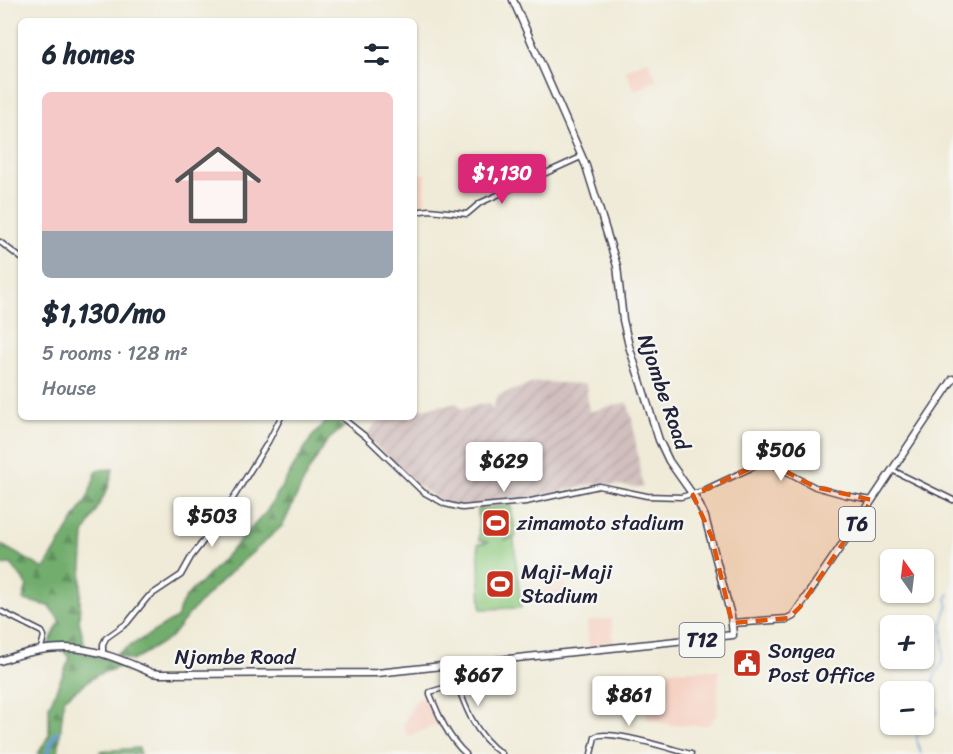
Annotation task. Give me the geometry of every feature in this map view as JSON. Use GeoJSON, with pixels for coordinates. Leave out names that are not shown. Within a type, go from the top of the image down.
{"type":"FeatureCollection","features":[{"type":"Feature","properties":{"kind":"highway","name":"Njombe Road"},"geometry":{"type":"LineString","coordinates":[[0,661],[41,648],[57,646],[103,653],[152,673],[182,675],[377,673],[733,636],[712,538],[702,509],[669,461],[649,411],[626,335],[617,266],[586,166],[513,0]]}},
{"type":"Feature","properties":{"kind":"highway","name":"T6"},"geometry":{"type":"LineString","coordinates":[[732,624],[791,617],[800,608],[953,379]]}},
{"type":"Feature","properties":{"kind":"street"},"geometry":{"type":"LineString","coordinates":[[417,212],[429,210],[469,213],[478,203],[581,157]]}},
{"type":"Feature","properties":{"kind":"street"},"geometry":{"type":"LineString","coordinates":[[0,242],[18,256]]}},
{"type":"Feature","properties":{"kind":"street"},"geometry":{"type":"LineString","coordinates":[[103,653],[106,638],[127,623],[145,600],[181,575],[191,557],[219,521],[279,420]]}},
{"type":"Feature","properties":{"kind":"street"},"geometry":{"type":"LineString","coordinates":[[345,420],[366,437],[423,492],[452,507],[479,508],[526,502],[599,486],[663,498],[693,495],[767,461],[815,487],[872,500]]}},
{"type":"Feature","properties":{"kind":"street"},"geometry":{"type":"LineString","coordinates":[[892,470],[953,500]]}},
{"type":"Feature","properties":{"kind":"street"},"geometry":{"type":"LineString","coordinates":[[0,611],[42,632],[44,636],[41,648]]}},
{"type":"Feature","properties":{"kind":"street"},"geometry":{"type":"LineString","coordinates":[[450,664],[474,724],[487,742],[502,754]]}},
{"type":"Feature","properties":{"kind":"street"},"geometry":{"type":"LineString","coordinates":[[457,684],[430,692],[430,694],[446,730],[466,754]]}},
{"type":"Feature","properties":{"kind":"street"},"geometry":{"type":"LineString","coordinates":[[591,754],[595,737],[601,734],[628,738],[691,754]]}},
{"type":"Feature","properties":{"kind":"highlighted area"},"geometry":{"type":"Polygon","coordinates":[[[766,461],[815,487],[872,500],[800,607],[789,618],[732,623],[712,538],[693,495],[766,461]]]}},
{"type":"Feature","properties":{"kind":"shaded area"},"geometry":{"type":"Polygon","coordinates":[[[648,60],[657,80],[635,91],[625,70],[648,60]]]}},
{"type":"Feature","properties":{"kind":"shaded area"},"geometry":{"type":"Polygon","coordinates":[[[417,174],[426,174],[425,205],[417,205],[417,174]]]}},
{"type":"Feature","properties":{"kind":"shaded area"},"geometry":{"type":"Polygon","coordinates":[[[537,382],[586,384],[589,412],[627,402],[632,419],[643,488],[597,483],[514,502],[456,506],[440,501],[411,480],[366,436],[376,423],[382,420],[417,420],[417,410],[457,403],[461,409],[489,403],[492,410],[497,396],[537,382]]]}},
{"type":"Feature","properties":{"kind":"shaded area"},"geometry":{"type":"Polygon","coordinates":[[[565,580],[568,601],[536,604],[534,591],[565,580]]]}},
{"type":"Feature","properties":{"kind":"shaded area"},"geometry":{"type":"Polygon","coordinates":[[[612,619],[614,646],[589,648],[587,621],[612,619]]]}},
{"type":"Feature","properties":{"kind":"shaded area"},"geometry":{"type":"Polygon","coordinates":[[[641,670],[719,670],[717,715],[709,725],[671,725],[647,719],[641,670]]]}},
{"type":"Feature","properties":{"kind":"shaded area"},"geometry":{"type":"Polygon","coordinates":[[[429,693],[441,723],[408,737],[403,724],[416,700],[429,693]]]}},
{"type":"Feature","properties":{"kind":"green space"},"geometry":{"type":"Polygon","coordinates":[[[327,420],[335,420],[345,426],[327,441],[309,470],[283,525],[223,579],[190,613],[170,638],[132,661],[115,655],[178,617],[182,603],[192,590],[267,511],[311,438],[327,420]]]}},
{"type":"Feature","properties":{"kind":"green space"},"geometry":{"type":"Polygon","coordinates":[[[113,469],[109,486],[84,534],[79,620],[85,647],[47,647],[60,621],[49,606],[23,600],[27,585],[11,564],[0,565],[0,544],[44,569],[88,497],[97,470],[113,469]]]}},
{"type":"Feature","properties":{"kind":"green space","name":"Maji-Maji Stadium"},"geometry":{"type":"Polygon","coordinates":[[[511,505],[516,537],[504,540],[514,539],[521,608],[481,609],[478,544],[489,542],[479,540],[478,509],[511,505]]]}},
{"type":"Feature","properties":{"kind":"green space"},"geometry":{"type":"Polygon","coordinates":[[[66,650],[93,655],[124,665],[97,675],[64,699],[58,754],[38,754],[49,735],[49,706],[70,658],[64,652],[66,650]]]}},
{"type":"Feature","properties":{"kind":"green space"},"geometry":{"type":"Polygon","coordinates":[[[139,748],[140,754],[101,754],[100,751],[139,748]]]}},
{"type":"Feature","properties":{"kind":"waterway"},"geometry":{"type":"LineString","coordinates":[[921,754],[917,735],[921,727],[938,713],[933,684],[942,663],[943,620],[949,594]]}},
{"type":"Feature","properties":{"kind":"waterway"},"geometry":{"type":"LineString","coordinates":[[47,754],[58,732]]}},
{"type":"Feature","properties":{"kind":"place","name":"zimamoto stadium"},"geometry":{"type":"Point","coordinates":[496,523]}},
{"type":"Feature","properties":{"kind":"place","name":"Maji-Maji Stadium"},"geometry":{"type":"Point","coordinates":[500,584]}},
{"type":"Feature","properties":{"kind":"place","name":"Songea Post Office"},"geometry":{"type":"Point","coordinates":[747,663]}}]}
